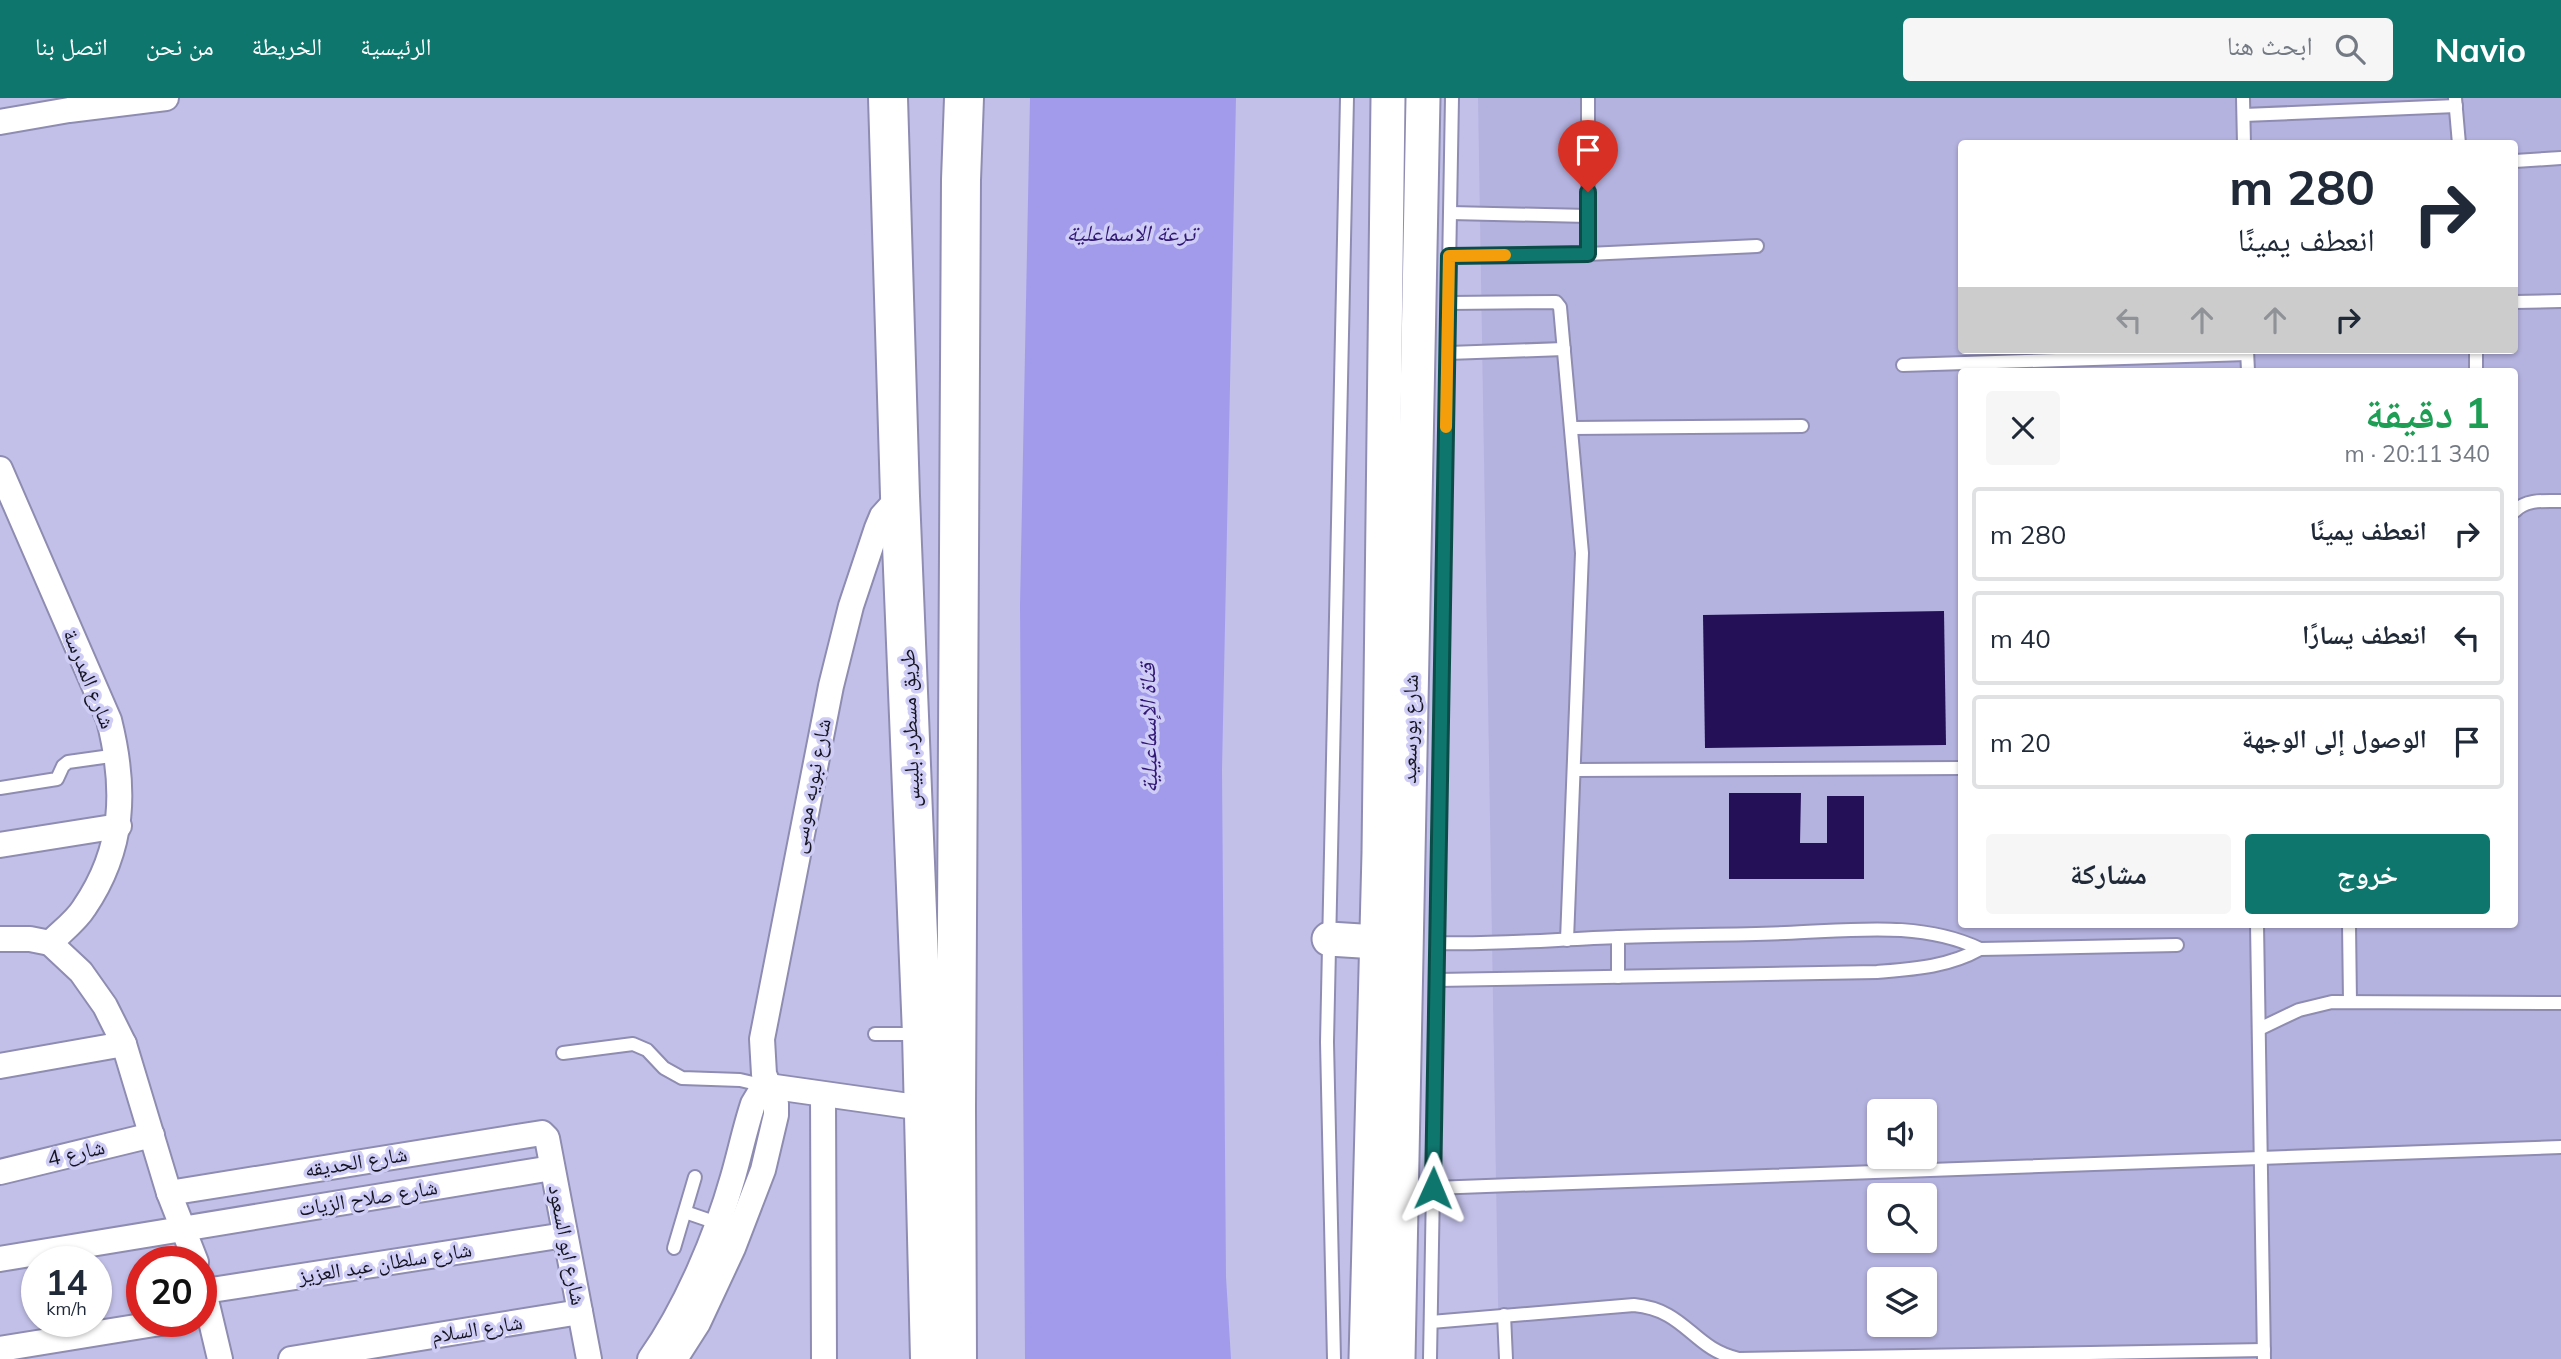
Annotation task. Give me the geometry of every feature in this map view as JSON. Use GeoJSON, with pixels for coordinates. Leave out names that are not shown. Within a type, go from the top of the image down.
{"type":"FeatureCollection","features":[{"type":"Feature","properties":{"kind":"main road","name":"طريق مسطرد, بلبيس"},"geometry":{"type":"LineString","coordinates":[[888,98],[900,496],[922,1034],[930,1359]]}},
{"type":"Feature","properties":{"kind":"main road"},"geometry":{"type":"LineString","coordinates":[[957,1359],[956,1039],[961,193],[964,98]]}},
{"type":"Feature","properties":{"kind":"main road","name":"شارع بورسعيد"},"geometry":{"type":"LineString","coordinates":[[1366,1359],[1377,942],[1388,98]]}},
{"type":"Feature","properties":{"kind":"main road","name":"شارع بورسعيد"},"geometry":{"type":"LineString","coordinates":[[1398,1359],[1423,98]]}},
{"type":"Feature","properties":{"kind":"main road"},"geometry":{"type":"LineString","coordinates":[[1329,939],[1377,942]]}},
{"type":"Feature","properties":{"kind":"street"},"geometry":{"type":"LineString","coordinates":[[0,122],[44,106],[166,98]]}},
{"type":"Feature","properties":{"kind":"street","name":"شارع المدرسة"},"geometry":{"type":"LineString","coordinates":[[0,469],[109,720],[118,755],[121,790],[118,826],[106,870],[83,911],[50,943]]}},
{"type":"Feature","properties":{"kind":"street","name":"شارع نبويه موسى"},"geometry":{"type":"LineString","coordinates":[[675,1359],[698,1323],[733,1248],[763,1170],[776,1115],[776,1104],[768,1086],[762,1057],[762,1039],[831,686],[851,606],[877,528],[882,516],[900,496]]}},
{"type":"Feature","properties":{"kind":"street"},"geometry":{"type":"LineString","coordinates":[[0,845],[118,826]]}},
{"type":"Feature","properties":{"kind":"street"},"geometry":{"type":"LineString","coordinates":[[0,939],[30,939],[50,943],[80,972],[106,1006],[124,1044],[169,1193],[190,1246]]}},
{"type":"Feature","properties":{"kind":"street"},"geometry":{"type":"LineString","coordinates":[[0,1066],[124,1044]]}},
{"type":"Feature","properties":{"kind":"street"},"geometry":{"type":"LineString","coordinates":[[650,1359],[677,1311],[717,1223],[753,1104],[759,1094],[768,1086],[923,1108]]}},
{"type":"Feature","properties":{"kind":"street"},"geometry":{"type":"LineString","coordinates":[[824,1095],[824,1359]]}},
{"type":"Feature","properties":{"kind":"street","name":"شارع ابو السعود"},"geometry":{"type":"LineString","coordinates":[[542,1133],[547,1138],[589,1359]]}},
{"type":"Feature","properties":{"kind":"street","name":"شارع الحديقه"},"geometry":{"type":"LineString","coordinates":[[169,1193],[542,1133]]}},
{"type":"Feature","properties":{"kind":"street","name":"شارع 4"},"geometry":{"type":"LineString","coordinates":[[0,1172],[152,1135]]}},
{"type":"Feature","properties":{"kind":"street","name":"شارع صلاح الزيات"},"geometry":{"type":"LineString","coordinates":[[0,1259],[552,1168]]}},
{"type":"Feature","properties":{"kind":"street","name":"شارع سلطان عبد العزيز"},"geometry":{"type":"LineString","coordinates":[[217,1299],[565,1235]]}},
{"type":"Feature","properties":{"kind":"street","name":"شارع السلام"},"geometry":{"type":"LineString","coordinates":[[291,1359],[353,1354],[580,1312]]}},
{"type":"Feature","properties":{"kind":"street"},"geometry":{"type":"LineString","coordinates":[[0,1349],[126,1329]]}},
{"type":"Feature","properties":{"kind":"street"},"geometry":{"type":"LineString","coordinates":[[214,1337],[220,1359]]}},
{"type":"Feature","properties":{"kind":"lane"},"geometry":{"type":"LineString","coordinates":[[1334,1359],[1326,1070],[1347,98]]}},
{"type":"Feature","properties":{"kind":"lane"},"geometry":{"type":"LineString","coordinates":[[1430,1359],[1452,98]]}},
{"type":"Feature","properties":{"kind":"lane"},"geometry":{"type":"LineString","coordinates":[[1588,98],[1588,254]]}},
{"type":"Feature","properties":{"kind":"lane"},"geometry":{"type":"LineString","coordinates":[[2243,98],[2244,140]]}},
{"type":"Feature","properties":{"kind":"lane"},"geometry":{"type":"LineString","coordinates":[[2244,115],[2456,102],[2459,140]]}},
{"type":"Feature","properties":{"kind":"lane"},"geometry":{"type":"LineString","coordinates":[[2518,161],[2561,158]]}},
{"type":"Feature","properties":{"kind":"lane"},"geometry":{"type":"LineString","coordinates":[[1450,213],[1588,216]]}},
{"type":"Feature","properties":{"kind":"lane"},"geometry":{"type":"LineString","coordinates":[[1449,256],[1588,254],[1757,246]]}},
{"type":"Feature","properties":{"kind":"lane"},"geometry":{"type":"LineString","coordinates":[[2518,302],[2561,301]]}},
{"type":"Feature","properties":{"kind":"lane"},"geometry":{"type":"LineString","coordinates":[[1449,303],[1556,302],[1560,307],[1582,552],[1567,940]]}},
{"type":"Feature","properties":{"kind":"lane"},"geometry":{"type":"LineString","coordinates":[[1448,353],[1564,349]]}},
{"type":"Feature","properties":{"kind":"lane"},"geometry":{"type":"LineString","coordinates":[[1903,365],[2194,354]]}},
{"type":"Feature","properties":{"kind":"lane"},"geometry":{"type":"LineString","coordinates":[[1572,428],[1802,426]]}},
{"type":"Feature","properties":{"kind":"lane"},"geometry":{"type":"LineString","coordinates":[[2518,509],[2530,502],[2561,501]]}},
{"type":"Feature","properties":{"kind":"lane"},"geometry":{"type":"LineString","coordinates":[[0,788],[54,780],[60,777],[63,766],[68,762],[118,755]]}},
{"type":"Feature","properties":{"kind":"lane"},"geometry":{"type":"LineString","coordinates":[[1574,770],[1958,768]]}},
{"type":"Feature","properties":{"kind":"lane"},"geometry":{"type":"LineString","coordinates":[[1431,1322],[1634,1305],[1646,1306],[1679,1320],[1715,1352],[1738,1359],[2264,1355],[2257,928]]}},
{"type":"Feature","properties":{"kind":"lane"},"geometry":{"type":"LineString","coordinates":[[2349,928],[2350,1002]]}},
{"type":"Feature","properties":{"kind":"lane"},"geometry":{"type":"LineString","coordinates":[[1437,943],[1908,931],[1938,934],[1980,949],[2177,945]]}},
{"type":"Feature","properties":{"kind":"lane"},"geometry":{"type":"LineString","coordinates":[[1618,937],[1618,977]]}},
{"type":"Feature","properties":{"kind":"lane"},"geometry":{"type":"LineString","coordinates":[[1437,980],[1877,972],[1938,965],[1962,959],[1980,949]]}},
{"type":"Feature","properties":{"kind":"lane"},"geometry":{"type":"LineString","coordinates":[[2259,1029],[2310,1007],[2332,1002],[2561,1003]]}},
{"type":"Feature","properties":{"kind":"lane"},"geometry":{"type":"LineString","coordinates":[[875,1034],[922,1034]]}},
{"type":"Feature","properties":{"kind":"lane"},"geometry":{"type":"LineString","coordinates":[[563,1053],[633,1044],[647,1050],[664,1068],[682,1078],[740,1080],[768,1086]]}},
{"type":"Feature","properties":{"kind":"lane"},"geometry":{"type":"LineString","coordinates":[[1433,1188],[2561,1147]]}},
{"type":"Feature","properties":{"kind":"lane"},"geometry":{"type":"LineString","coordinates":[[674,1248],[695,1177]]}},
{"type":"Feature","properties":{"kind":"lane"},"geometry":{"type":"LineString","coordinates":[[685,1212],[717,1223]]}},
{"type":"Feature","properties":{"kind":"lane"},"geometry":{"type":"LineString","coordinates":[[1504,1315],[1506,1359]]}},
{"type":"Feature","properties":{"kind":"shaded area"},"geometry":{"type":"Polygon","coordinates":[[[1478,98],[2561,98],[2561,1359],[1499,1359],[1478,98]]]}},
{"type":"Feature","properties":{"kind":"water","name":"ترعة الاسماعلية"},"geometry":{"type":"Polygon","coordinates":[[[1030,98],[1236,98],[1222,770],[1226,1277],[1231,1359],[1025,1359],[1020,606],[1030,98]]]}},
{"type":"Feature","properties":{"kind":"building"},"geometry":{"type":"Polygon","coordinates":[[[1944,611],[1946,745],[1705,748],[1703,615],[1944,611]]]}},
{"type":"Feature","properties":{"kind":"building"},"geometry":{"type":"Polygon","coordinates":[[[1729,793],[1801,793],[1800,843],[1827,843],[1827,796],[1864,796],[1864,879],[1729,879],[1729,793]]]}},
{"type":"Feature","properties":{"kind":"slow traffic"},"geometry":{"type":"LineString","coordinates":[[1446,427],[1449,256],[1505,255]]}},
{"type":"Feature","properties":{"kind":"route"},"geometry":{"type":"LineString","coordinates":[[1433,1188],[1449,256],[1588,254],[1588,192]]}},
{"type":"Feature","properties":{"kind":"water label","name":"قناة الإسماعيلية"},"geometry":{"type":"Point","coordinates":[1148,728]}}]}
